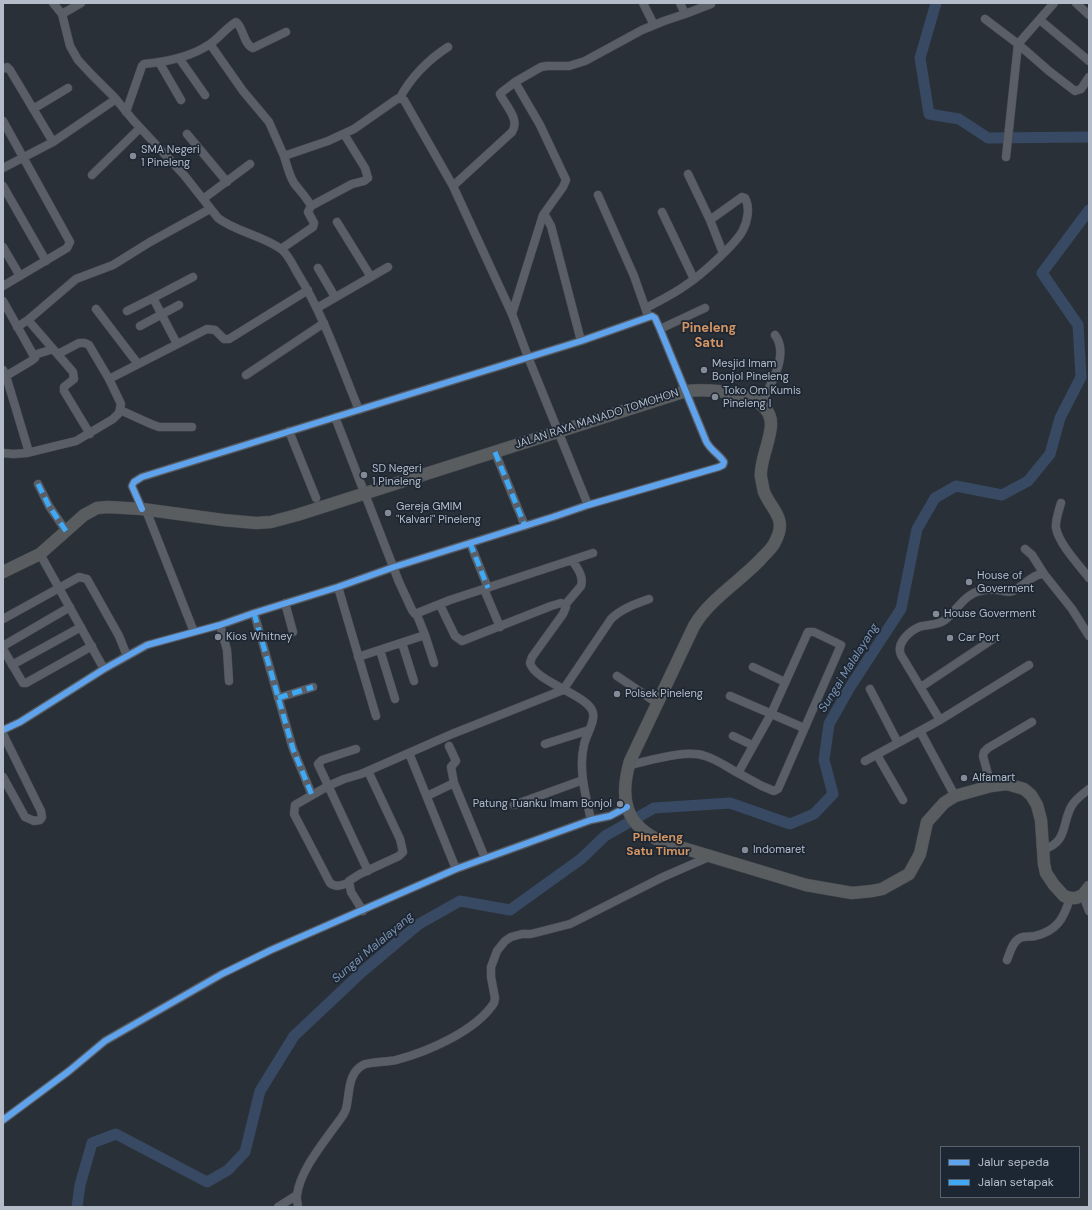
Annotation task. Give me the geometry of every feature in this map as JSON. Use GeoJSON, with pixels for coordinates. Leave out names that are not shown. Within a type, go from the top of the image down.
{"type":"FeatureCollection","features":[{"type":"Feature","properties":{"kind":"highway","name":"JALAN RAYA MANADO TOMOHON"},"geometry":{"type":"LineString","coordinates":[[3,572],[40,554],[84,515],[97,508],[113,507],[144,509],[229,521],[256,523],[271,522],[686,391],[718,391],[744,397],[761,404]]}},
{"type":"Feature","properties":{"kind":"highway"},"geometry":{"type":"LineString","coordinates":[[761,404],[768,414],[771,425],[761,476],[764,492],[779,517],[779,534],[774,544],[764,555],[746,574],[718,598],[696,623],[629,765],[625,783],[625,795],[628,810],[639,826],[650,836],[663,842],[806,885],[852,894],[882,889],[909,874],[920,854],[928,822],[944,803],[955,796],[991,786],[1011,784],[1024,789],[1031,795],[1037,805],[1040,814],[1042,850],[1045,869],[1049,878],[1060,893],[1070,898],[1076,898],[1086,891]]}},
{"type":"Feature","properties":{"kind":"street"},"geometry":{"type":"LineString","coordinates":[[53,3],[62,14],[71,50],[78,60],[116,99],[140,128],[184,176],[218,218],[225,223],[260,237],[281,249],[289,259],[308,290],[324,323],[359,410]]}},
{"type":"Feature","properties":{"kind":"street"},"geometry":{"type":"LineString","coordinates":[[62,14],[81,3]]}},
{"type":"Feature","properties":{"kind":"street"},"geometry":{"type":"LineString","coordinates":[[643,3],[654,25]]}},
{"type":"Feature","properties":{"kind":"street"},"geometry":{"type":"LineString","coordinates":[[680,3],[685,14]]}},
{"type":"Feature","properties":{"kind":"street"},"geometry":{"type":"LineString","coordinates":[[1006,157],[1018,44],[1054,3]]}},
{"type":"Feature","properties":{"kind":"street"},"geometry":{"type":"LineString","coordinates":[[1076,3],[1089,15]]}},
{"type":"Feature","properties":{"kind":"street"},"geometry":{"type":"LineString","coordinates":[[453,186],[513,131],[516,126],[515,121],[500,94],[515,82],[544,66],[569,66],[585,61],[654,25],[711,4]]}},
{"type":"Feature","properties":{"kind":"street"},"geometry":{"type":"LineString","coordinates":[[985,19],[1076,91],[1085,90],[1089,77]]}},
{"type":"Feature","properties":{"kind":"street"},"geometry":{"type":"LineString","coordinates":[[1040,20],[1089,61]]}},
{"type":"Feature","properties":{"kind":"street"},"geometry":{"type":"LineString","coordinates":[[126,112],[144,64],[179,58],[199,50],[210,44],[236,22],[239,25],[249,46],[253,48],[286,32]]}},
{"type":"Feature","properties":{"kind":"street"},"geometry":{"type":"LineString","coordinates":[[210,44],[243,91],[269,122],[284,156],[291,177],[311,206]]}},
{"type":"Feature","properties":{"kind":"street"},"geometry":{"type":"LineString","coordinates":[[284,156],[344,134],[356,128],[400,98],[405,89],[420,71],[437,54],[448,47]]}},
{"type":"Feature","properties":{"kind":"street"},"geometry":{"type":"LineString","coordinates":[[179,58],[205,95]]}},
{"type":"Feature","properties":{"kind":"street"},"geometry":{"type":"LineString","coordinates":[[159,62],[182,100]]}},
{"type":"Feature","properties":{"kind":"street"},"geometry":{"type":"LineString","coordinates":[[3,69],[7,68],[10,70],[53,142]]}},
{"type":"Feature","properties":{"kind":"street"},"geometry":{"type":"LineString","coordinates":[[512,314],[543,215],[563,187],[566,180],[540,125],[515,82]]}},
{"type":"Feature","properties":{"kind":"street"},"geometry":{"type":"LineString","coordinates":[[33,109],[68,88]]}},
{"type":"Feature","properties":{"kind":"street"},"geometry":{"type":"LineString","coordinates":[[400,98],[404,100],[453,186],[512,314],[557,432],[588,505]]}},
{"type":"Feature","properties":{"kind":"street"},"geometry":{"type":"LineString","coordinates":[[3,168],[53,142],[116,99]]}},
{"type":"Feature","properties":{"kind":"street"},"geometry":{"type":"LineString","coordinates":[[3,121],[70,240],[70,245],[68,247],[3,286]]}},
{"type":"Feature","properties":{"kind":"street"},"geometry":{"type":"LineString","coordinates":[[92,175],[140,128]]}},
{"type":"Feature","properties":{"kind":"street"},"geometry":{"type":"LineString","coordinates":[[188,134],[226,182]]}},
{"type":"Feature","properties":{"kind":"street"},"geometry":{"type":"LineString","coordinates":[[281,249],[313,226],[314,223],[308,212],[311,206],[352,184],[364,181],[368,178],[365,168],[344,134]]}},
{"type":"Feature","properties":{"kind":"street"},"geometry":{"type":"LineString","coordinates":[[203,199],[250,164]]}},
{"type":"Feature","properties":{"kind":"street"},"geometry":{"type":"LineString","coordinates":[[688,174],[710,220],[723,253]]}},
{"type":"Feature","properties":{"kind":"street"},"geometry":{"type":"LineString","coordinates":[[3,186],[46,261]]}},
{"type":"Feature","properties":{"kind":"street"},"geometry":{"type":"LineString","coordinates":[[598,194],[623,249],[649,317]]}},
{"type":"Feature","properties":{"kind":"street"},"geometry":{"type":"LineString","coordinates":[[646,308],[694,279],[737,238],[744,228],[749,209],[746,200],[742,197],[710,220]]}},
{"type":"Feature","properties":{"kind":"street"},"geometry":{"type":"LineString","coordinates":[[18,327],[76,279],[113,265],[150,242],[210,209]]}},
{"type":"Feature","properties":{"kind":"street"},"geometry":{"type":"LineString","coordinates":[[662,212],[694,279]]}},
{"type":"Feature","properties":{"kind":"street"},"geometry":{"type":"LineString","coordinates":[[543,215],[546,217],[550,226],[581,341]]}},
{"type":"Feature","properties":{"kind":"street"},"geometry":{"type":"LineString","coordinates":[[337,222],[371,277]]}},
{"type":"Feature","properties":{"kind":"street"},"geometry":{"type":"LineString","coordinates":[[3,247],[20,276]]}},
{"type":"Feature","properties":{"kind":"street"},"geometry":{"type":"LineString","coordinates":[[317,308],[388,267]]}},
{"type":"Feature","properties":{"kind":"street"},"geometry":{"type":"LineString","coordinates":[[318,268],[335,297]]}},
{"type":"Feature","properties":{"kind":"street"},"geometry":{"type":"LineString","coordinates":[[127,311],[193,277]]}},
{"type":"Feature","properties":{"kind":"street"},"geometry":{"type":"LineString","coordinates":[[108,379],[209,329],[217,331],[224,339],[229,339],[308,290]]}},
{"type":"Feature","properties":{"kind":"street"},"geometry":{"type":"LineString","coordinates":[[154,298],[178,344]]}},
{"type":"Feature","properties":{"kind":"street"},"geometry":{"type":"LineString","coordinates":[[3,302],[35,358],[5,373],[27,443],[27,453]]}},
{"type":"Feature","properties":{"kind":"street"},"geometry":{"type":"LineString","coordinates":[[140,326],[179,305]]}},
{"type":"Feature","properties":{"kind":"street"},"geometry":{"type":"LineString","coordinates":[[660,329],[705,308]]}},
{"type":"Feature","properties":{"kind":"street"},"geometry":{"type":"LineString","coordinates":[[96,309],[138,364]]}},
{"type":"Feature","properties":{"kind":"street"},"geometry":{"type":"LineString","coordinates":[[3,730],[20,722],[104,669],[153,643],[194,632],[220,625],[588,505],[723,465],[724,462],[722,458],[706,441],[655,318],[652,316],[581,341],[138,479],[132,486],[144,509],[194,632]]}},
{"type":"Feature","properties":{"kind":"street"},"geometry":{"type":"LineString","coordinates":[[28,320],[72,371],[74,379],[64,387],[64,391],[90,434]]}},
{"type":"Feature","properties":{"kind":"street"},"geometry":{"type":"LineString","coordinates":[[246,374],[324,323]]}},
{"type":"Feature","properties":{"kind":"street"},"geometry":{"type":"LineString","coordinates":[[761,404],[779,362],[780,345],[775,335]]}},
{"type":"Feature","properties":{"kind":"street"},"geometry":{"type":"LineString","coordinates":[[3,453],[27,453],[76,441],[113,419],[120,410],[121,404],[108,379],[89,346],[85,343],[81,342],[56,351],[34,355]]}},
{"type":"Feature","properties":{"kind":"street"},"geometry":{"type":"LineString","coordinates":[[120,410],[159,427],[192,427]]}},
{"type":"Feature","properties":{"kind":"street"},"geometry":{"type":"LineString","coordinates":[[335,417],[394,567],[412,610],[414,614],[417,615],[434,663]]}},
{"type":"Feature","properties":{"kind":"street"},"geometry":{"type":"LineString","coordinates":[[289,431],[316,498]]}},
{"type":"Feature","properties":{"kind":"street"},"geometry":{"type":"LineString","coordinates":[[495,452],[525,526]]}},
{"type":"Feature","properties":{"kind":"street"},"geometry":{"type":"LineString","coordinates":[[38,484],[49,506],[66,531]]}},
{"type":"Feature","properties":{"kind":"street"},"geometry":{"type":"LineString","coordinates":[[1061,503],[1055,527],[1067,550],[1089,578]]}},
{"type":"Feature","properties":{"kind":"street"},"geometry":{"type":"LineString","coordinates":[[470,543],[500,627]]}},
{"type":"Feature","properties":{"kind":"street"},"geometry":{"type":"LineString","coordinates":[[1025,550],[1032,555],[1089,636]]}},
{"type":"Feature","properties":{"kind":"street"},"geometry":{"type":"LineString","coordinates":[[417,615],[486,588],[593,553]]}},
{"type":"Feature","properties":{"kind":"street"},"geometry":{"type":"LineString","coordinates":[[40,554],[82,627],[104,669]]}},
{"type":"Feature","properties":{"kind":"street"},"geometry":{"type":"LineString","coordinates":[[572,560],[582,576],[581,586],[565,605],[566,607],[563,614],[532,657],[530,663],[533,670],[583,701],[592,709],[593,719],[584,743],[583,752],[583,780],[591,820]]}},
{"type":"Feature","properties":{"kind":"street"},"geometry":{"type":"LineString","coordinates":[[940,720],[899,650],[902,642],[919,627],[942,622],[967,598],[977,592],[997,590],[1010,592],[1025,584],[1037,574],[1044,574]]}},
{"type":"Feature","properties":{"kind":"street"},"geometry":{"type":"LineString","coordinates":[[3,618],[79,577],[87,579],[119,636],[127,656]]}},
{"type":"Feature","properties":{"kind":"street"},"geometry":{"type":"LineString","coordinates":[[338,587],[376,716]]}},
{"type":"Feature","properties":{"kind":"street"},"geometry":{"type":"LineString","coordinates":[[368,771],[400,839],[403,852],[399,856],[352,879],[348,883],[338,886],[333,885],[330,883],[294,814],[296,805],[328,786],[344,779],[368,771],[452,734],[563,690],[611,619],[616,614],[627,608],[649,599]]}},
{"type":"Feature","properties":{"kind":"street"},"geometry":{"type":"LineString","coordinates":[[285,603],[293,632]]}},
{"type":"Feature","properties":{"kind":"street"},"geometry":{"type":"LineString","coordinates":[[440,605],[455,636],[462,641],[558,603],[564,603],[565,605]]}},
{"type":"Feature","properties":{"kind":"street"},"geometry":{"type":"LineString","coordinates":[[3,646],[70,607]]}},
{"type":"Feature","properties":{"kind":"street"},"geometry":{"type":"LineString","coordinates":[[254,613],[293,749],[312,795]]}},
{"type":"Feature","properties":{"kind":"street"},"geometry":{"type":"LineString","coordinates":[[220,625],[227,650],[229,681]]}},
{"type":"Feature","properties":{"kind":"street"},"geometry":{"type":"LineString","coordinates":[[12,665],[82,627]]}},
{"type":"Feature","properties":{"kind":"street"},"geometry":{"type":"LineString","coordinates":[[629,765],[683,754],[697,754],[710,758],[762,786],[777,791],[841,645],[814,632],[808,632],[771,714],[752,745],[738,773]]}},
{"type":"Feature","properties":{"kind":"street"},"geometry":{"type":"LineString","coordinates":[[358,657],[425,635]]}},
{"type":"Feature","properties":{"kind":"street"},"geometry":{"type":"LineString","coordinates":[[921,687],[994,639]]}},
{"type":"Feature","properties":{"kind":"street"},"geometry":{"type":"LineString","coordinates":[[402,643],[414,681]]}},
{"type":"Feature","properties":{"kind":"street"},"geometry":{"type":"LineString","coordinates":[[3,649],[23,683],[26,683],[92,646]]}},
{"type":"Feature","properties":{"kind":"street"},"geometry":{"type":"LineString","coordinates":[[380,650],[396,699]]}},
{"type":"Feature","properties":{"kind":"street"},"geometry":{"type":"LineString","coordinates":[[865,761],[940,720],[1029,665]]}},
{"type":"Feature","properties":{"kind":"street"},"geometry":{"type":"LineString","coordinates":[[753,667],[785,682]]}},
{"type":"Feature","properties":{"kind":"street"},"geometry":{"type":"LineString","coordinates":[[617,676],[657,703]]}},
{"type":"Feature","properties":{"kind":"street"},"geometry":{"type":"LineString","coordinates":[[278,698],[313,687]]}},
{"type":"Feature","properties":{"kind":"street"},"geometry":{"type":"LineString","coordinates":[[870,689],[898,743]]}},
{"type":"Feature","properties":{"kind":"street"},"geometry":{"type":"LineString","coordinates":[[730,696],[804,728]]}},
{"type":"Feature","properties":{"kind":"street"},"geometry":{"type":"LineString","coordinates":[[991,786],[983,756],[984,752],[988,748],[1032,722]]}},
{"type":"Feature","properties":{"kind":"street"},"geometry":{"type":"LineString","coordinates":[[545,744],[589,730]]}},
{"type":"Feature","properties":{"kind":"street"},"geometry":{"type":"LineString","coordinates":[[920,731],[955,796]]}},
{"type":"Feature","properties":{"kind":"street"},"geometry":{"type":"LineString","coordinates":[[3,734],[41,811],[41,819],[34,821],[25,817],[3,777]]}},
{"type":"Feature","properties":{"kind":"street"},"geometry":{"type":"LineString","coordinates":[[733,736],[752,745]]}},
{"type":"Feature","properties":{"kind":"street"},"geometry":{"type":"LineString","coordinates":[[449,746],[456,761],[451,767],[454,783],[485,858]]}},
{"type":"Feature","properties":{"kind":"street"},"geometry":{"type":"LineString","coordinates":[[356,749],[319,762],[318,764],[368,871]]}},
{"type":"Feature","properties":{"kind":"street"},"geometry":{"type":"LineString","coordinates":[[409,753],[456,869]]}},
{"type":"Feature","properties":{"kind":"street"},"geometry":{"type":"LineString","coordinates":[[877,755],[904,800]]}},
{"type":"Feature","properties":{"kind":"street"},"geometry":{"type":"LineString","coordinates":[[514,805],[583,780]]}},
{"type":"Feature","properties":{"kind":"street"},"geometry":{"type":"LineString","coordinates":[[427,796],[454,783]]}},
{"type":"Feature","properties":{"kind":"street"},"geometry":{"type":"LineString","coordinates":[[1042,850],[1053,846],[1058,840],[1064,831],[1071,807],[1076,800],[1089,789]]}},
{"type":"Feature","properties":{"kind":"street"},"geometry":{"type":"LineString","coordinates":[[3,1120],[69,1071],[94,1050],[125,1029],[222,974],[271,950],[456,869],[591,820],[628,810]]}},
{"type":"Feature","properties":{"kind":"street"},"geometry":{"type":"LineString","coordinates":[[298,1207],[296,1196],[303,1176],[318,1150],[346,1109],[350,1082],[356,1071],[365,1064],[394,1061],[430,1048],[449,1039],[472,1025],[494,1003],[495,998],[491,977],[491,967],[497,951],[505,941],[511,937],[522,934],[531,934],[570,924],[663,877],[711,856]]}},
{"type":"Feature","properties":{"kind":"street"},"geometry":{"type":"LineString","coordinates":[[348,883],[352,896],[363,911]]}},
{"type":"Feature","properties":{"kind":"street"},"geometry":{"type":"LineString","coordinates":[[1086,891],[1089,911]]}},
{"type":"Feature","properties":{"kind":"street"},"geometry":{"type":"LineString","coordinates":[[1007,960],[1013,944],[1019,938],[1035,936],[1050,931],[1063,918],[1070,898]]}},
{"type":"Feature","properties":{"kind":"street"},"geometry":{"type":"LineString","coordinates":[[278,1207],[296,1196]]}},
{"type":"Feature","properties":{"kind":"waterway","name":"Sungai Malalayang"},"geometry":{"type":"LineString","coordinates":[[936,3],[920,58],[929,114],[959,119],[988,138],[1089,137]]}},
{"type":"Feature","properties":{"kind":"waterway","name":"Sungai Malalayang"},"geometry":{"type":"LineString","coordinates":[[77,1207],[80,1185],[92,1143],[116,1134],[207,1182],[228,1170],[245,1152],[260,1091],[294,1036],[363,971],[419,924],[460,901],[510,910],[581,859],[605,836],[654,808],[730,803],[790,824],[814,814],[833,794],[824,760],[829,724],[850,687],[901,609],[917,529],[935,498],[956,486],[1002,495],[1028,481],[1050,454],[1060,418],[1081,377],[1078,325],[1042,273],[1089,210]]}},
{"type":"Feature","properties":{"kind":"marked path"},"geometry":{"type":"LineString","coordinates":[[495,452],[525,526]]}},
{"type":"Feature","properties":{"kind":"marked path"},"geometry":{"type":"LineString","coordinates":[[38,484],[49,506],[66,531]]}},
{"type":"Feature","properties":{"kind":"marked path"},"geometry":{"type":"LineString","coordinates":[[470,543],[488,588]]}},
{"type":"Feature","properties":{"kind":"marked path"},"geometry":{"type":"LineString","coordinates":[[254,613],[293,749],[312,795]]}},
{"type":"Feature","properties":{"kind":"marked path"},"geometry":{"type":"LineString","coordinates":[[278,698],[313,687]]}},
{"type":"Feature","properties":{"kind":"cycle path"},"geometry":{"type":"LineString","coordinates":[[3,730],[20,722],[104,669],[147,645],[220,625],[588,505],[719,467],[723,465],[724,462],[706,441],[660,329],[655,318],[652,316],[581,341],[142,477],[134,482],[132,486],[142,509]]}},
{"type":"Feature","properties":{"kind":"cycle path"},"geometry":{"type":"LineString","coordinates":[[3,1120],[69,1071],[105,1041],[222,974],[271,950],[456,869],[591,820],[610,816],[627,807]]}},
{"type":"Feature","properties":{"kind":"place","name":"SMA Negeri 1 Pineleng"},"geometry":{"type":"Point","coordinates":[133,156]}},
{"type":"Feature","properties":{"kind":"place","name":"Mesjid Imam Bonjol Pineleng"},"geometry":{"type":"Point","coordinates":[704,370]}},
{"type":"Feature","properties":{"kind":"place","name":"Toko Om Kumis Pineleng I"},"geometry":{"type":"Point","coordinates":[715,397]}},
{"type":"Feature","properties":{"kind":"place","name":"SD Negeri 1 Pineleng"},"geometry":{"type":"Point","coordinates":[364,475]}},
{"type":"Feature","properties":{"kind":"place","name":"Gereja GMIM \"Kalvari\" Pineleng"},"geometry":{"type":"Point","coordinates":[388,513]}},
{"type":"Feature","properties":{"kind":"place","name":"House of Goverment"},"geometry":{"type":"Point","coordinates":[969,582]}},
{"type":"Feature","properties":{"kind":"place","name":"House Goverment"},"geometry":{"type":"Point","coordinates":[936,614]}},
{"type":"Feature","properties":{"kind":"place","name":"Kios Whitney"},"geometry":{"type":"Point","coordinates":[218,637]}},
{"type":"Feature","properties":{"kind":"place","name":"Car Port"},"geometry":{"type":"Point","coordinates":[950,638]}},
{"type":"Feature","properties":{"kind":"place","name":"Polsek Pineleng"},"geometry":{"type":"Point","coordinates":[617,694]}},
{"type":"Feature","properties":{"kind":"place","name":"Alfamart"},"geometry":{"type":"Point","coordinates":[964,778]}},
{"type":"Feature","properties":{"kind":"place","name":"Patung Tuanku Imam Bonjol"},"geometry":{"type":"Point","coordinates":[620,804]}},
{"type":"Feature","properties":{"kind":"place","name":"Indomaret"},"geometry":{"type":"Point","coordinates":[745,850]}},
{"type":"Feature","properties":{"kind":"district","name":"Pineleng Satu"},"geometry":{"type":"Point","coordinates":[709,336]}},
{"type":"Feature","properties":{"kind":"district","name":"Pineleng Satu Timur"},"geometry":{"type":"Point","coordinates":[658,845]}}]}
